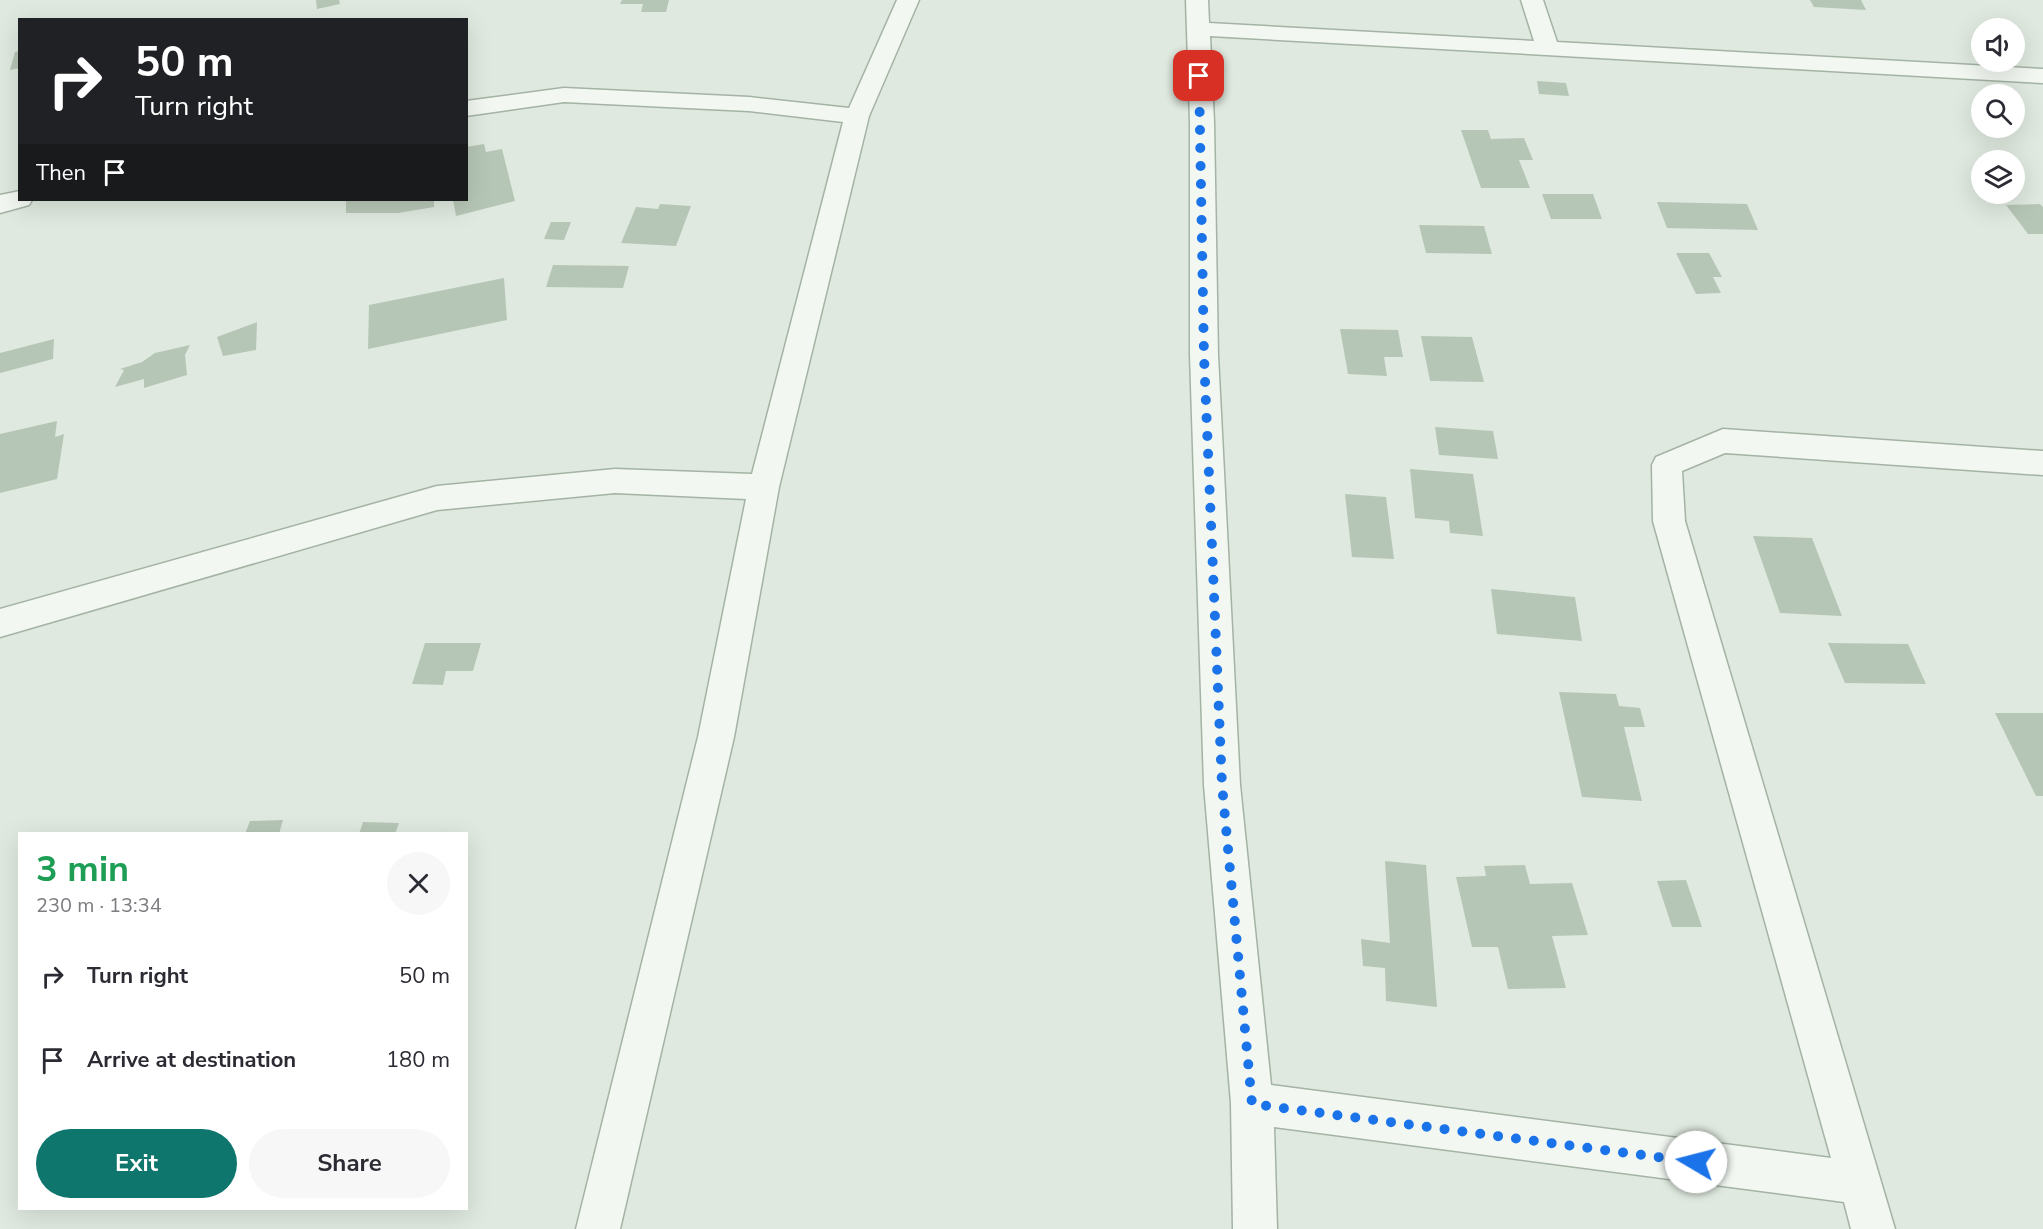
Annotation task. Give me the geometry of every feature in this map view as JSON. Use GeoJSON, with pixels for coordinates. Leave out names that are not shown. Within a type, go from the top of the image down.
{"type":"FeatureCollection","features":[{"type":"Feature","properties":{"kind":"street"},"geometry":{"type":"LineString","coordinates":[[598,1229],[716,737],[764,488],[856,116],[908,0]]}},
{"type":"Feature","properties":{"kind":"street"},"geometry":{"type":"LineString","coordinates":[[1532,0],[1548,48]]}},
{"type":"Feature","properties":{"kind":"street"},"geometry":{"type":"LineString","coordinates":[[1255,1229],[1252,1104],[1222,785],[1204,356],[1202,122],[1197,14],[1548,48],[2043,76]]}},
{"type":"Feature","properties":{"kind":"street"},"geometry":{"type":"LineString","coordinates":[[468,109],[564,95],[749,104],[856,116]]}},
{"type":"Feature","properties":{"kind":"street"},"geometry":{"type":"LineString","coordinates":[[0,204],[18,200]]}},
{"type":"Feature","properties":{"kind":"street"},"geometry":{"type":"LineString","coordinates":[[1873,1229],[1668,521],[1667,465],[1723,441],[2043,463]]}},
{"type":"Feature","properties":{"kind":"street"},"geometry":{"type":"LineString","coordinates":[[0,623],[437,498],[615,481],[764,488]]}},
{"type":"Feature","properties":{"kind":"street"},"geometry":{"type":"LineString","coordinates":[[1252,1104],[1860,1183]]}},
{"type":"Feature","properties":{"kind":"building"},"geometry":{"type":"Polygon","coordinates":[[[316,0],[339,0],[340,4],[317,9],[316,0]]]}},
{"type":"Feature","properties":{"kind":"building"},"geometry":{"type":"Polygon","coordinates":[[[622,0],[669,0],[666,12],[641,12],[643,4],[620,4],[622,0]]]}},
{"type":"Feature","properties":{"kind":"building"},"geometry":{"type":"Polygon","coordinates":[[[1810,0],[1861,0],[1866,10],[1814,7],[1810,0]]]}},
{"type":"Feature","properties":{"kind":"building"},"geometry":{"type":"Polygon","coordinates":[[[18,51],[18,68],[10,70],[15,52],[18,51]]]}},
{"type":"Feature","properties":{"kind":"building"},"geometry":{"type":"Polygon","coordinates":[[[1537,81],[1566,83],[1569,96],[1539,94],[1537,81]]]}},
{"type":"Feature","properties":{"kind":"building"},"geometry":{"type":"Polygon","coordinates":[[[1461,130],[1488,130],[1491,139],[1524,138],[1533,160],[1519,160],[1530,188],[1481,188],[1461,130]]]}},
{"type":"Feature","properties":{"kind":"building"},"geometry":{"type":"Polygon","coordinates":[[[484,144],[486,152],[502,149],[515,201],[456,216],[453,201],[468,201],[468,147],[484,144]]]}},
{"type":"Feature","properties":{"kind":"building"},"geometry":{"type":"Polygon","coordinates":[[[1542,194],[1593,194],[1602,219],[1551,219],[1542,194]]]}},
{"type":"Feature","properties":{"kind":"building"},"geometry":{"type":"Polygon","coordinates":[[[346,201],[434,201],[434,207],[398,213],[346,213],[346,201]]]}},
{"type":"Feature","properties":{"kind":"building"},"geometry":{"type":"Polygon","coordinates":[[[1657,202],[1747,204],[1758,230],[1667,228],[1657,202]]]}},
{"type":"Feature","properties":{"kind":"building"},"geometry":{"type":"Polygon","coordinates":[[[660,204],[691,206],[676,246],[621,243],[636,207],[658,209],[660,204]]]}},
{"type":"Feature","properties":{"kind":"building"},"geometry":{"type":"Polygon","coordinates":[[[2040,204],[2043,207],[2043,234],[2028,234],[2006,205],[2040,204]]]}},
{"type":"Feature","properties":{"kind":"building"},"geometry":{"type":"Polygon","coordinates":[[[551,222],[571,222],[564,240],[544,239],[551,222]]]}},
{"type":"Feature","properties":{"kind":"building"},"geometry":{"type":"Polygon","coordinates":[[[1419,225],[1484,226],[1492,254],[1426,253],[1419,225]]]}},
{"type":"Feature","properties":{"kind":"building"},"geometry":{"type":"Polygon","coordinates":[[[1676,253],[1709,253],[1722,277],[1713,277],[1721,293],[1696,294],[1676,253]]]}},
{"type":"Feature","properties":{"kind":"building"},"geometry":{"type":"Polygon","coordinates":[[[553,265],[629,266],[623,288],[546,287],[553,265]]]}},
{"type":"Feature","properties":{"kind":"building"},"geometry":{"type":"Polygon","coordinates":[[[504,278],[507,320],[368,349],[369,305],[504,278]]]}},
{"type":"Feature","properties":{"kind":"building"},"geometry":{"type":"Polygon","coordinates":[[[257,322],[256,350],[223,356],[217,337],[257,322]]]}},
{"type":"Feature","properties":{"kind":"building"},"geometry":{"type":"Polygon","coordinates":[[[1340,329],[1398,330],[1403,357],[1384,357],[1387,376],[1348,374],[1340,329]]]}},
{"type":"Feature","properties":{"kind":"building"},"geometry":{"type":"Polygon","coordinates":[[[1421,336],[1472,337],[1484,382],[1430,381],[1421,336]]]}},
{"type":"Feature","properties":{"kind":"building"},"geometry":{"type":"Polygon","coordinates":[[[54,339],[53,359],[0,373],[0,353],[54,339]]]}},
{"type":"Feature","properties":{"kind":"building"},"geometry":{"type":"Polygon","coordinates":[[[190,345],[185,355],[187,375],[144,388],[144,379],[115,387],[124,370],[120,369],[142,362],[155,353],[190,345]]]}},
{"type":"Feature","properties":{"kind":"building"},"geometry":{"type":"Polygon","coordinates":[[[57,421],[55,437],[64,434],[57,479],[0,493],[0,434],[57,421]]]}},
{"type":"Feature","properties":{"kind":"building"},"geometry":{"type":"Polygon","coordinates":[[[1435,427],[1493,431],[1498,459],[1439,455],[1435,427]]]}},
{"type":"Feature","properties":{"kind":"building"},"geometry":{"type":"Polygon","coordinates":[[[1410,469],[1473,474],[1483,536],[1450,533],[1449,521],[1415,518],[1410,469]]]}},
{"type":"Feature","properties":{"kind":"building"},"geometry":{"type":"Polygon","coordinates":[[[1345,494],[1386,497],[1394,559],[1352,557],[1345,494]]]}},
{"type":"Feature","properties":{"kind":"building"},"geometry":{"type":"Polygon","coordinates":[[[1753,536],[1812,538],[1842,616],[1780,613],[1753,536]]]}},
{"type":"Feature","properties":{"kind":"building"},"geometry":{"type":"Polygon","coordinates":[[[1491,589],[1575,597],[1582,641],[1497,634],[1491,589]]]}},
{"type":"Feature","properties":{"kind":"building"},"geometry":{"type":"Polygon","coordinates":[[[425,643],[481,643],[473,671],[446,671],[443,685],[412,684],[425,643]]]}},
{"type":"Feature","properties":{"kind":"building"},"geometry":{"type":"Polygon","coordinates":[[[1828,643],[1908,644],[1926,684],[1845,683],[1828,643]]]}},
{"type":"Feature","properties":{"kind":"building"},"geometry":{"type":"Polygon","coordinates":[[[1559,692],[1616,694],[1619,706],[1640,708],[1645,727],[1624,727],[1642,801],[1582,797],[1559,692]]]}},
{"type":"Feature","properties":{"kind":"building"},"geometry":{"type":"Polygon","coordinates":[[[1995,713],[2043,713],[2043,796],[2036,796],[1995,713]]]}},
{"type":"Feature","properties":{"kind":"building"},"geometry":{"type":"Polygon","coordinates":[[[283,820],[280,832],[246,832],[250,821],[283,820]]]}},
{"type":"Feature","properties":{"kind":"building"},"geometry":{"type":"Polygon","coordinates":[[[363,822],[399,823],[396,832],[360,832],[363,822]]]}},
{"type":"Feature","properties":{"kind":"building"},"geometry":{"type":"Polygon","coordinates":[[[1385,861],[1426,865],[1437,1007],[1386,1001],[1385,968],[1363,966],[1361,939],[1390,943],[1385,861]]]}},
{"type":"Feature","properties":{"kind":"building"},"geometry":{"type":"Polygon","coordinates":[[[1525,865],[1530,884],[1572,883],[1588,935],[1552,936],[1566,988],[1508,989],[1498,947],[1472,947],[1456,877],[1486,876],[1484,866],[1525,865]]]}},
{"type":"Feature","properties":{"kind":"building"},"geometry":{"type":"Polygon","coordinates":[[[1686,880],[1702,927],[1672,927],[1657,881],[1686,880]]]}},
{"type":"Feature","properties":{"kind":"route"},"geometry":{"type":"LineString","coordinates":[[1199,76],[1202,122],[1204,356],[1222,785],[1252,1104],[1696,1162]]}}]}
